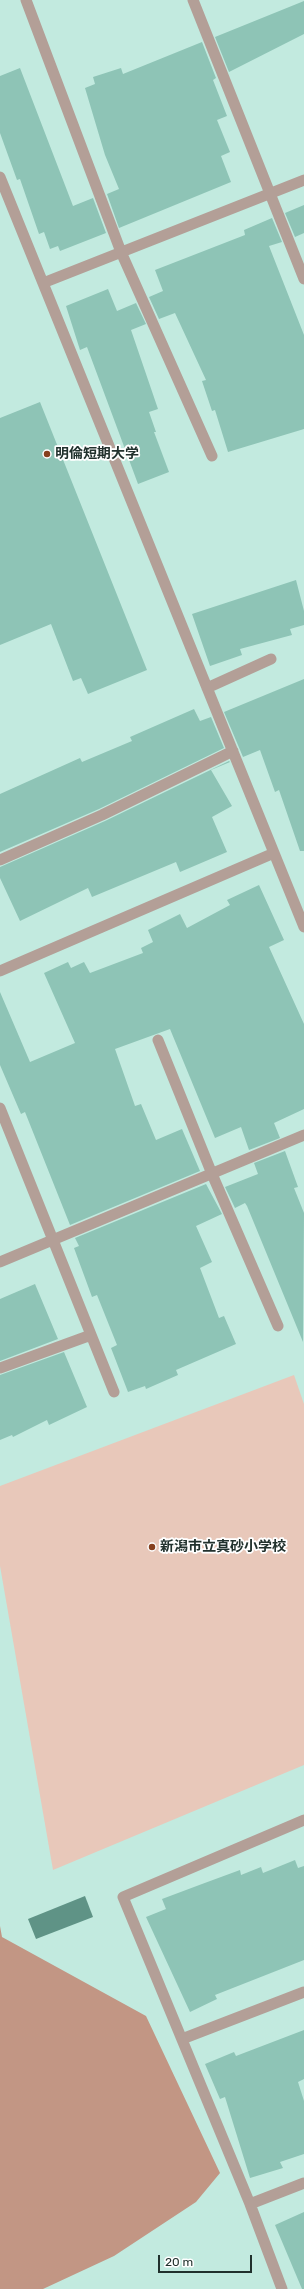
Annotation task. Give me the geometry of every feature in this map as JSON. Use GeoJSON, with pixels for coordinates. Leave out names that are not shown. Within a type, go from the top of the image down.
{"type":"FeatureCollection","features":[{"type":"Feature","properties":{"kind":"street"},"geometry":{"type":"LineString","coordinates":[[26,0],[122,252],[212,456]]}},
{"type":"Feature","properties":{"kind":"street"},"geometry":{"type":"LineString","coordinates":[[193,0],[304,279]]}},
{"type":"Feature","properties":{"kind":"street"},"geometry":{"type":"LineString","coordinates":[[0,177],[304,927]]}},
{"type":"Feature","properties":{"kind":"street"},"geometry":{"type":"LineString","coordinates":[[43,283],[304,180]]}},
{"type":"Feature","properties":{"kind":"street"},"geometry":{"type":"LineString","coordinates":[[207,688],[271,659]]}},
{"type":"Feature","properties":{"kind":"street"},"geometry":{"type":"LineString","coordinates":[[0,860],[102,815],[233,751]]}},
{"type":"Feature","properties":{"kind":"street"},"geometry":{"type":"LineString","coordinates":[[0,972],[274,853]]}},
{"type":"Feature","properties":{"kind":"street"},"geometry":{"type":"LineString","coordinates":[[158,1040],[212,1174],[278,1326]]}},
{"type":"Feature","properties":{"kind":"street"},"geometry":{"type":"LineString","coordinates":[[0,1108],[114,1392]]}},
{"type":"Feature","properties":{"kind":"street"},"geometry":{"type":"LineString","coordinates":[[0,1262],[304,1135]]}},
{"type":"Feature","properties":{"kind":"street"},"geometry":{"type":"LineString","coordinates":[[0,1368],[91,1335]]}},
{"type":"Feature","properties":{"kind":"street"},"geometry":{"type":"LineString","coordinates":[[282,2289],[250,2204],[123,1897],[304,1820]]}},
{"type":"Feature","properties":{"kind":"street"},"geometry":{"type":"LineString","coordinates":[[182,2039],[304,1992]]}},
{"type":"Feature","properties":{"kind":"street"},"geometry":{"type":"LineString","coordinates":[[250,2204],[304,2183]]}},
{"type":"Feature","properties":{"kind":"shaded area","name":"新潟市立真砂小学校"},"geometry":{"type":"Polygon","coordinates":[[[294,1375],[304,1404],[304,1765],[53,1870],[0,1566],[0,1486],[294,1375]]]}},
{"type":"Feature","properties":{"kind":"shaded area"},"geometry":{"type":"Polygon","coordinates":[[[85,1896],[93,1917],[36,1939],[28,1919],[85,1896]]]}},
{"type":"Feature","properties":{"kind":"shaded area"},"geometry":{"type":"Polygon","coordinates":[[[0,1926],[2,1937],[146,2016],[220,2173],[196,2202],[114,2256],[43,2289],[0,2289],[0,1926]]]}},
{"type":"Feature","properties":{"kind":"building"},"geometry":{"type":"Polygon","coordinates":[[[304,1],[304,34],[229,72],[215,37],[304,1]]]}},
{"type":"Feature","properties":{"kind":"building"},"geometry":{"type":"Polygon","coordinates":[[[202,42],[216,78],[213,80],[227,116],[217,120],[230,152],[221,156],[231,182],[119,228],[107,194],[119,189],[105,155],[85,88],[95,84],[93,77],[121,68],[123,74],[202,42]]]}},
{"type":"Feature","properties":{"kind":"building"},"geometry":{"type":"Polygon","coordinates":[[[20,68],[73,206],[93,198],[106,233],[60,251],[58,246],[50,249],[44,232],[39,234],[20,179],[17,180],[0,133],[0,76],[20,68]]]}},
{"type":"Feature","properties":{"kind":"building"},"geometry":{"type":"Polygon","coordinates":[[[304,205],[304,233],[295,237],[285,213],[304,205]]]}},
{"type":"Feature","properties":{"kind":"building"},"geometry":{"type":"Polygon","coordinates":[[[272,218],[282,242],[269,246],[304,335],[304,429],[228,452],[215,410],[212,411],[202,381],[206,380],[175,313],[159,319],[149,297],[163,291],[155,270],[245,235],[244,230],[272,218]]]}},
{"type":"Feature","properties":{"kind":"building"},"geometry":{"type":"Polygon","coordinates":[[[108,289],[117,311],[136,303],[146,324],[131,330],[158,409],[149,412],[156,432],[154,432],[169,472],[138,484],[87,347],[80,350],[66,306],[108,289]]]}},
{"type":"Feature","properties":{"kind":"building"},"geometry":{"type":"Polygon","coordinates":[[[40,402],[147,670],[88,694],[81,678],[73,681],[51,624],[0,645],[0,418],[40,402]]]}},
{"type":"Feature","properties":{"kind":"building"},"geometry":{"type":"Polygon","coordinates":[[[296,580],[304,611],[304,625],[290,629],[292,635],[240,649],[242,655],[210,666],[192,614],[296,580]]]}},
{"type":"Feature","properties":{"kind":"building"},"geometry":{"type":"Polygon","coordinates":[[[304,679],[304,851],[300,851],[279,790],[275,792],[260,750],[243,757],[224,712],[304,679]]]}},
{"type":"Feature","properties":{"kind":"building"},"geometry":{"type":"Polygon","coordinates":[[[194,709],[200,721],[211,717],[224,748],[99,809],[0,852],[0,794],[80,758],[82,762],[132,741],[130,737],[194,709]]]}},
{"type":"Feature","properties":{"kind":"building"},"geometry":{"type":"Polygon","coordinates":[[[229,761],[230,762],[211,770],[232,806],[212,817],[227,852],[180,872],[176,862],[92,897],[88,888],[20,921],[0,878],[0,867],[105,821],[229,761]]]}},
{"type":"Feature","properties":{"kind":"building"},"geometry":{"type":"Polygon","coordinates":[[[259,885],[284,940],[269,947],[304,1024],[304,1109],[274,1123],[280,1138],[249,1150],[241,1127],[215,1138],[170,1029],[115,1049],[135,1106],[141,1104],[156,1140],[182,1129],[200,1171],[70,1225],[25,1112],[21,1114],[0,1065],[0,992],[30,1062],[75,1043],[44,973],[68,962],[71,968],[84,962],[90,973],[143,953],[141,948],[153,942],[148,930],[180,914],[187,928],[230,905],[227,900],[259,885]]]}},
{"type":"Feature","properties":{"kind":"building"},"geometry":{"type":"Polygon","coordinates":[[[285,1151],[298,1187],[294,1188],[304,1213],[303,1342],[247,1206],[245,1203],[235,1208],[225,1187],[258,1174],[254,1163],[285,1151]]]}},
{"type":"Feature","properties":{"kind":"building"},"geometry":{"type":"Polygon","coordinates":[[[206,1184],[222,1214],[196,1226],[212,1262],[200,1268],[219,1318],[224,1316],[236,1344],[176,1370],[178,1375],[146,1389],[145,1386],[128,1392],[111,1348],[117,1345],[97,1295],[92,1297],[74,1248],[79,1246],[75,1238],[206,1184]]]}},
{"type":"Feature","properties":{"kind":"building"},"geometry":{"type":"Polygon","coordinates":[[[35,1284],[58,1339],[0,1361],[0,1299],[35,1284]]]}},
{"type":"Feature","properties":{"kind":"building"},"geometry":{"type":"Polygon","coordinates":[[[64,1352],[87,1407],[49,1425],[47,1420],[13,1437],[12,1435],[0,1440],[0,1375],[64,1352]]]}},
{"type":"Feature","properties":{"kind":"building"},"geometry":{"type":"Polygon","coordinates":[[[295,1860],[298,1868],[304,1866],[304,1960],[215,1995],[217,1999],[190,2012],[146,1917],[166,1909],[162,1899],[240,1870],[241,1875],[261,1867],[263,1873],[295,1860]]]}},
{"type":"Feature","properties":{"kind":"building"},"geometry":{"type":"Polygon","coordinates":[[[304,2030],[304,2079],[298,2082],[304,2101],[304,2154],[280,2162],[283,2168],[250,2178],[225,2097],[220,2099],[205,2064],[234,2052],[236,2056],[304,2030]]]}},
{"type":"Feature","properties":{"kind":"building"},"geometry":{"type":"Polygon","coordinates":[[[304,2212],[304,2289],[302,2289],[275,2225],[304,2212]]]}},
{"type":"Feature","properties":{"kind":"place","name":"明倫短期大学"},"geometry":{"type":"Point","coordinates":[47,454]}},
{"type":"Feature","properties":{"kind":"place","name":"新潟市立真砂小学校"},"geometry":{"type":"Point","coordinates":[152,1547]}}]}
